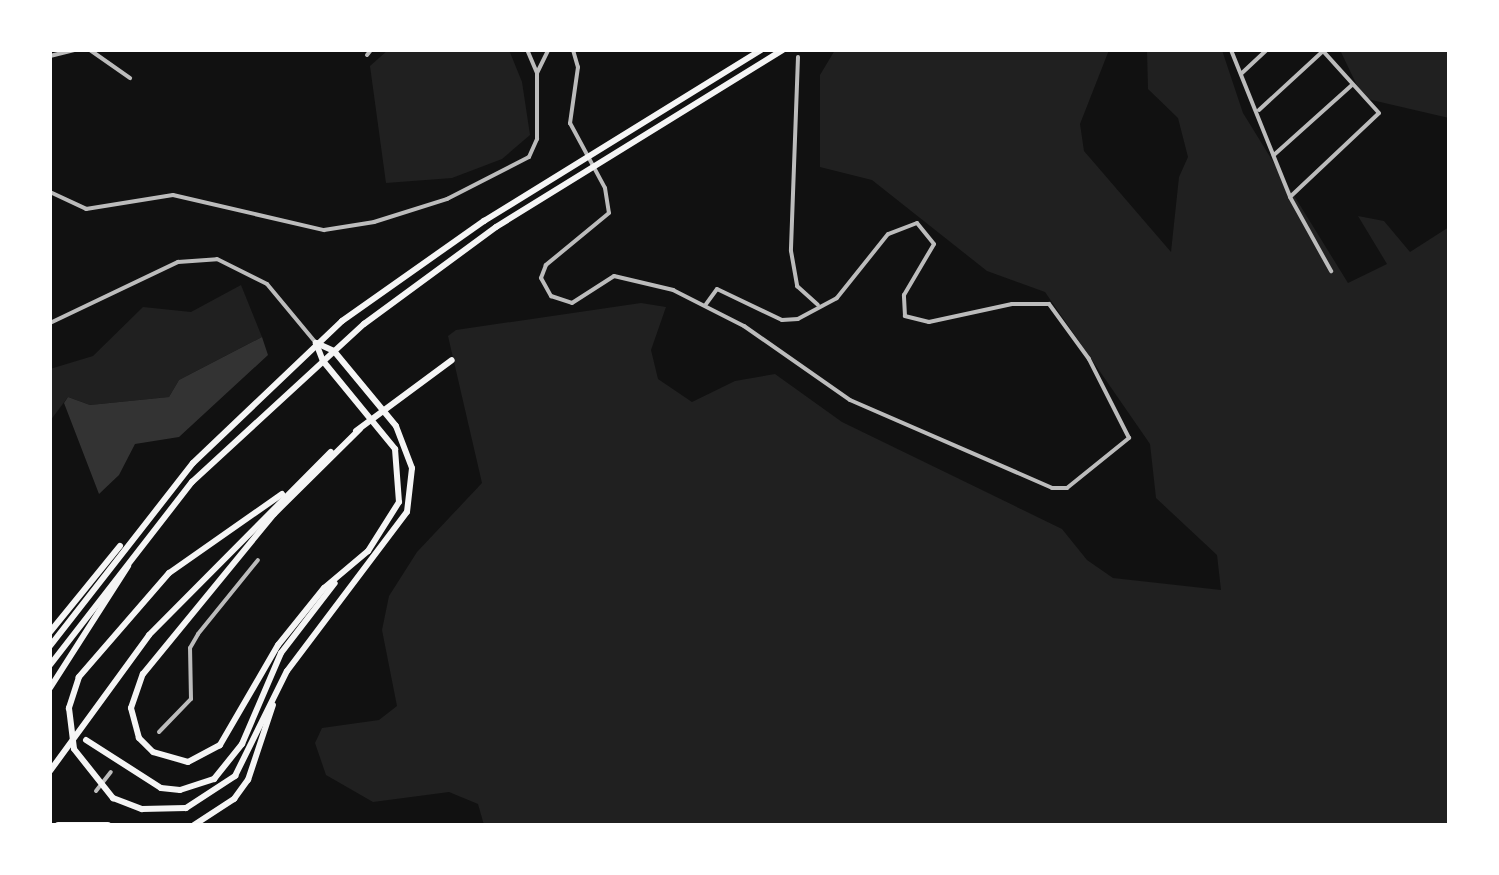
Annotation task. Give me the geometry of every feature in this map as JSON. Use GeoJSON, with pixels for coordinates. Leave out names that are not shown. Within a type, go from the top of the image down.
{"type":"FeatureCollection","features":[{"type":"Feature","properties":{"kind":"highway"},"geometry":{"type":"LineString","coordinates":[[50,632],[154,508],[316,342],[396,279],[761,50]]}},
{"type":"Feature","properties":{"kind":"highway"},"geometry":{"type":"LineString","coordinates":[[50,665],[150,532],[228,447],[322,360],[430,272],[783,50]]}},
{"type":"Feature","properties":{"kind":"highway"},"geometry":{"type":"LineString","coordinates":[[316,342],[334,351],[352,372],[396,426],[412,468],[407,512],[278,690],[248,754],[220,790],[186,808],[142,810],[112,798],[88,775],[69,727],[72,694],[102,643],[169,573],[282,494],[360,428],[452,360]]}},
{"type":"Feature","properties":{"kind":"highway"},"geometry":{"type":"LineString","coordinates":[[316,342],[322,360],[387,435],[401,464],[398,502],[383,533],[344,570],[278,645],[220,745],[188,762],[163,758],[144,744],[131,708],[143,674],[274,514],[360,428]]}},
{"type":"Feature","properties":{"kind":"highway"},"geometry":{"type":"LineString","coordinates":[[50,771],[149,635],[282,494]]}},
{"type":"Feature","properties":{"kind":"highway"},"geometry":{"type":"LineString","coordinates":[[50,646],[154,508]]}},
{"type":"Feature","properties":{"kind":"highway"},"geometry":{"type":"LineString","coordinates":[[50,688],[150,532]]}},
{"type":"Feature","properties":{"kind":"highway"},"geometry":{"type":"LineString","coordinates":[[86,740],[161,788],[180,790],[214,780],[242,744],[280,653],[344,570]]}},
{"type":"Feature","properties":{"kind":"highway"},"geometry":{"type":"LineString","coordinates":[[194,825],[234,799],[248,780],[278,690]]}},
{"type":"Feature","properties":{"kind":"highway"},"geometry":{"type":"LineString","coordinates":[[58,825],[108,825]]}},
{"type":"Feature","properties":{"kind":"street"},"geometry":{"type":"LineString","coordinates":[[50,56],[74,50]]}},
{"type":"Feature","properties":{"kind":"street"},"geometry":{"type":"LineString","coordinates":[[90,50],[130,78]]}},
{"type":"Feature","properties":{"kind":"street"},"geometry":{"type":"LineString","coordinates":[[50,192],[86,209],[173,195],[324,230],[374,222],[519,168],[537,139],[536,72],[527,50]]}},
{"type":"Feature","properties":{"kind":"street"},"geometry":{"type":"LineString","coordinates":[[536,72],[548,50]]}},
{"type":"Feature","properties":{"kind":"street"},"geometry":{"type":"LineString","coordinates":[[573,50],[578,66],[570,123],[584,159],[604,188],[608,213],[546,266],[541,278],[550,296],[572,303],[601,282],[630,276],[706,304],[850,400],[1052,488],[1067,488],[1130,438],[1089,359],[1048,304],[1012,304],[929,322],[905,316],[904,295],[934,244],[917,223],[888,234],[838,298],[818,305],[798,319],[782,320],[717,289],[706,304]]}},
{"type":"Feature","properties":{"kind":"street"},"geometry":{"type":"LineString","coordinates":[[1231,50],[1259,110],[1290,197],[1331,271]]}},
{"type":"Feature","properties":{"kind":"street"},"geometry":{"type":"LineString","coordinates":[[1242,74],[1267,50]]}},
{"type":"Feature","properties":{"kind":"street"},"geometry":{"type":"LineString","coordinates":[[1259,110],[1322,51],[1380,113],[1290,197]]}},
{"type":"Feature","properties":{"kind":"street"},"geometry":{"type":"LineString","coordinates":[[798,57],[791,251],[797,286],[818,305]]}},
{"type":"Feature","properties":{"kind":"street"},"geometry":{"type":"LineString","coordinates":[[1275,154],[1352,85]]}},
{"type":"Feature","properties":{"kind":"street"},"geometry":{"type":"LineString","coordinates":[[50,323],[178,262],[217,260],[268,284],[316,342]]}},
{"type":"Feature","properties":{"kind":"street"},"geometry":{"type":"LineString","coordinates":[[159,732],[190,699],[190,648],[198,634],[258,560]]}},
{"type":"Feature","properties":{"kind":"street"},"geometry":{"type":"LineString","coordinates":[[96,791],[111,772]]}},
{"type":"Feature","properties":{"kind":"shaded area"},"geometry":{"type":"Polygon","coordinates":[[[388,50],[509,50],[522,82],[530,135],[502,159],[452,178],[386,183],[370,66],[388,50]]]}},
{"type":"Feature","properties":{"kind":"shaded area"},"geometry":{"type":"Polygon","coordinates":[[[835,50],[1109,50],[1080,124],[1084,151],[1171,252],[1179,177],[1188,157],[1178,118],[1148,89],[1147,50],[1222,50],[1243,113],[1348,283],[1387,264],[1358,216],[1384,221],[1410,252],[1449,227],[1449,825],[484,825],[478,804],[449,792],[373,802],[326,775],[315,743],[322,728],[379,720],[397,706],[382,630],[389,596],[417,552],[482,483],[448,336],[456,330],[641,303],[666,307],[651,350],[658,379],[692,402],[735,381],[775,374],[842,422],[1062,529],[1087,560],[1113,578],[1221,590],[1217,555],[1156,498],[1150,444],[1045,292],[987,271],[872,180],[820,167],[820,75],[835,50]]]}},
{"type":"Feature","properties":{"kind":"shaded area"},"geometry":{"type":"Polygon","coordinates":[[[1340,50],[1449,50],[1449,118],[1363,98],[1340,50]]]}},
{"type":"Feature","properties":{"kind":"shaded area"},"geometry":{"type":"Polygon","coordinates":[[[241,285],[262,337],[179,380],[169,397],[90,405],[68,397],[50,421],[50,369],[93,356],[143,307],[191,312],[241,285]]]}},
{"type":"Feature","properties":{"kind":"shaded area"},"geometry":{"type":"Polygon","coordinates":[[[262,337],[268,355],[179,437],[135,444],[119,475],[99,494],[64,403],[68,397],[90,405],[169,397],[179,380],[262,337]]]}}]}
